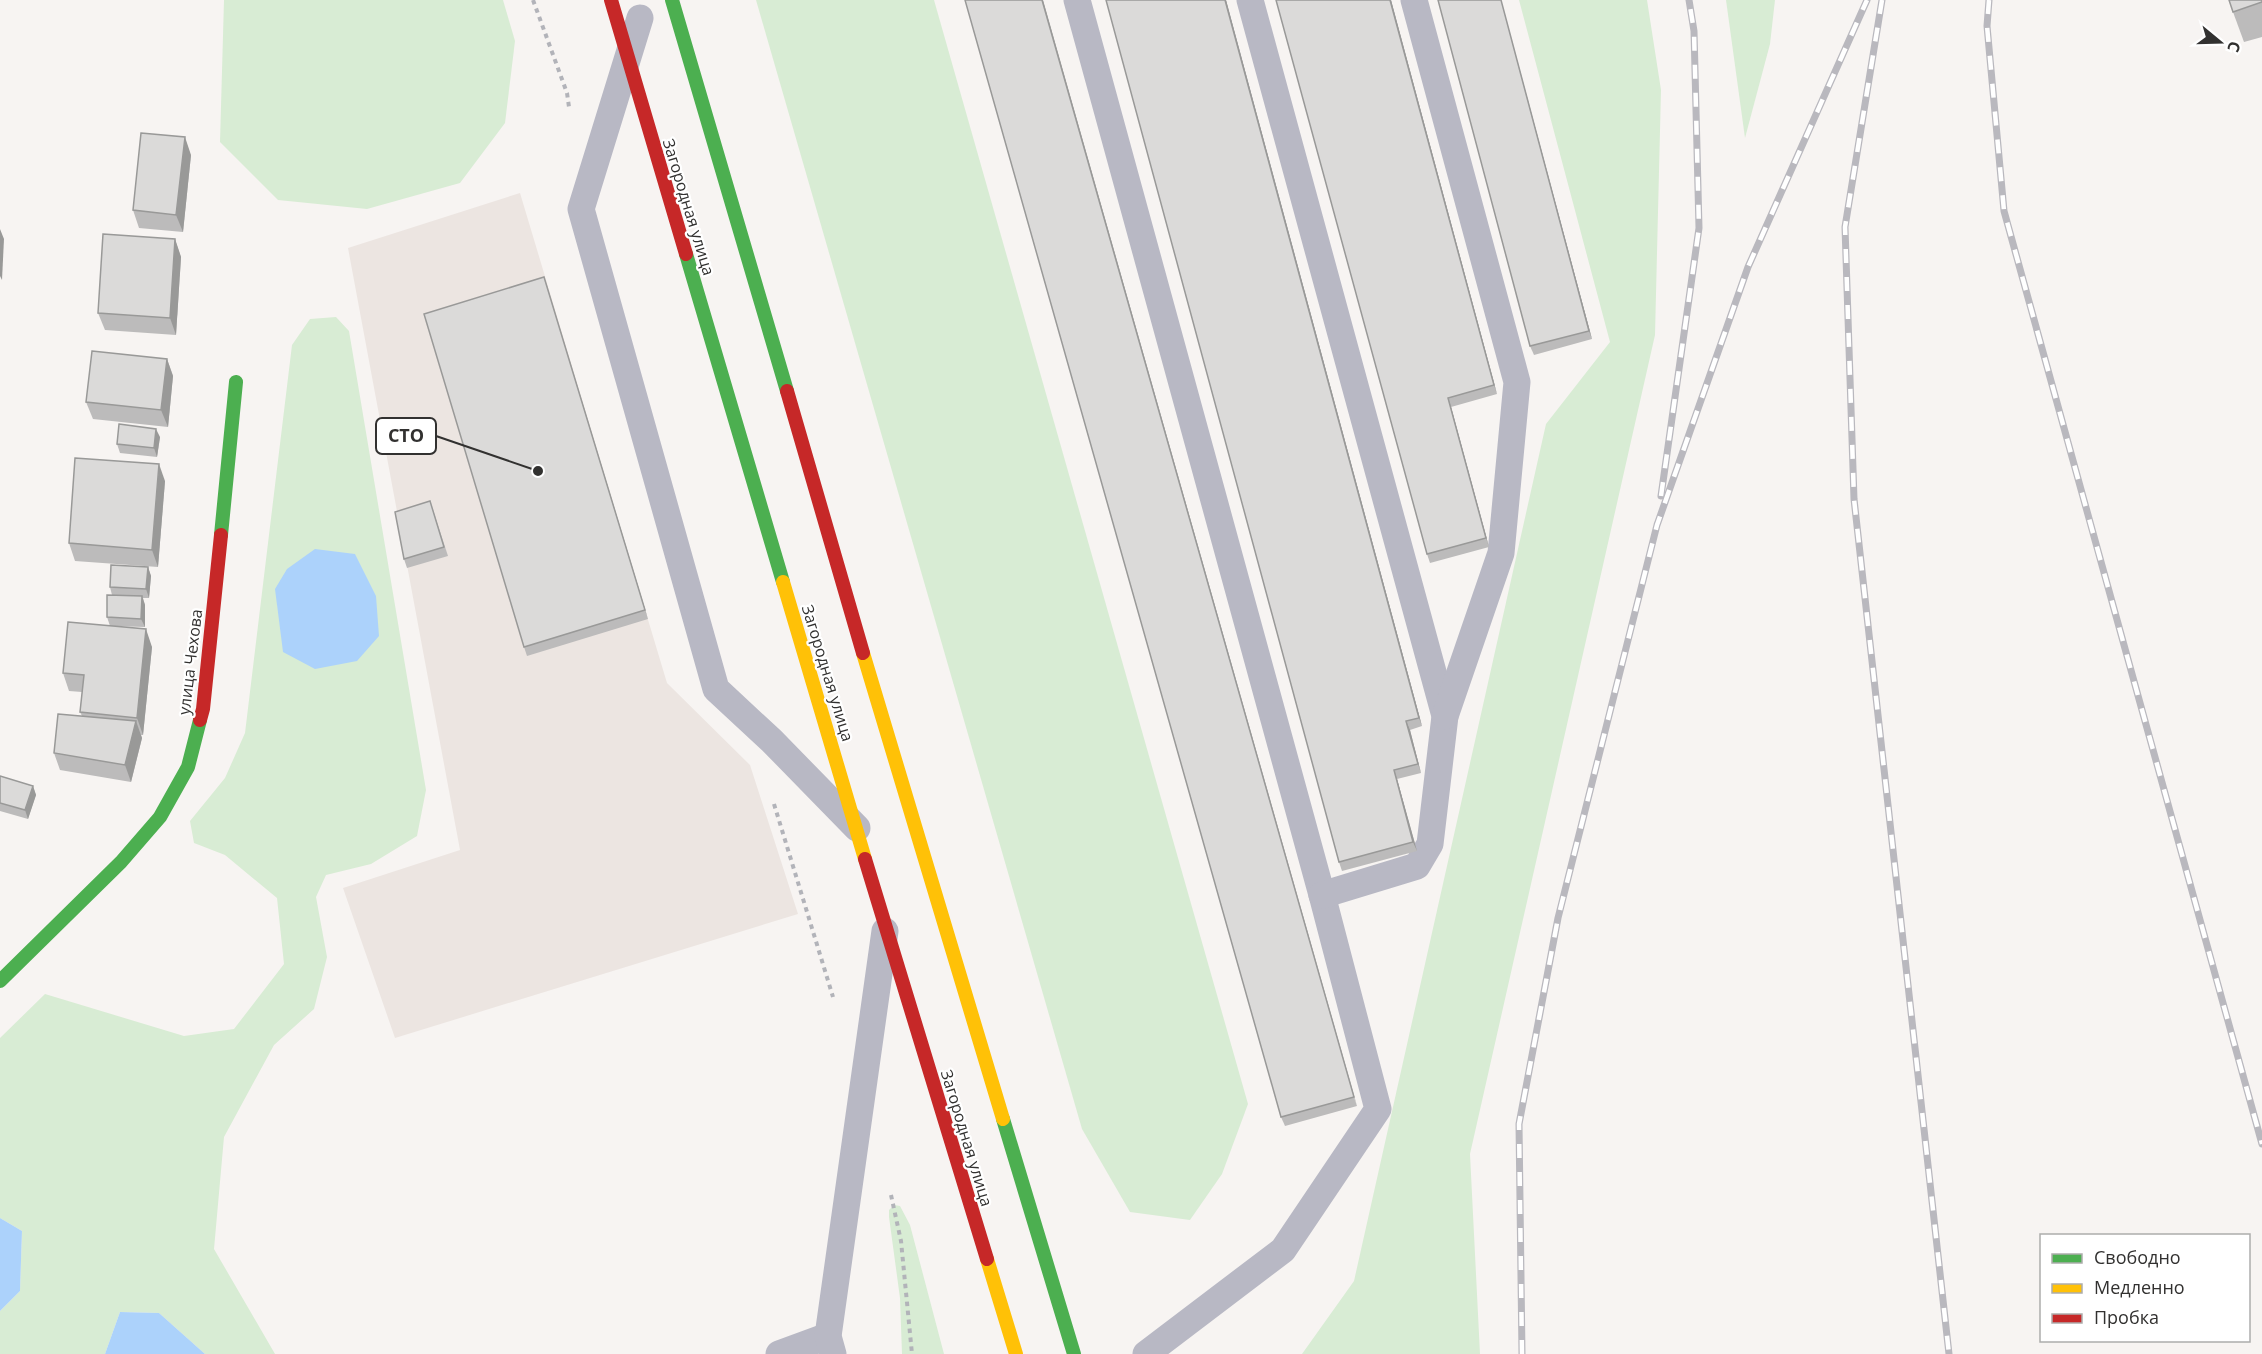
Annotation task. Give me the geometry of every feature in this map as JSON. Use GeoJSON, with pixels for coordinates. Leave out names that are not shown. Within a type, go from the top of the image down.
{"type":"FeatureCollection","features":[{"type":"Feature","properties":{"kind":"main road","name":"Загородная улица"},"geometry":{"type":"LineString","coordinates":[[611,0],[885,927],[1016,1354]]}},
{"type":"Feature","properties":{"kind":"main road"},"geometry":{"type":"LineString","coordinates":[[672,0],[927,870],[1074,1354]]}},
{"type":"Feature","properties":{"kind":"main road","name":"улица Чехова"},"geometry":{"type":"LineString","coordinates":[[0,981],[122,862],[160,817],[188,767],[203,709],[236,382]]}},
{"type":"Feature","properties":{"kind":"lane"},"geometry":{"type":"LineString","coordinates":[[1077,0],[1322,895],[1378,1109],[1283,1250],[1146,1354]]}},
{"type":"Feature","properties":{"kind":"lane"},"geometry":{"type":"LineString","coordinates":[[1250,0],[1445,716]]}},
{"type":"Feature","properties":{"kind":"lane"},"geometry":{"type":"LineString","coordinates":[[1322,895],[1418,866],[1430,844],[1445,716],[1501,553],[1517,382],[1414,0]]}},
{"type":"Feature","properties":{"kind":"lane"},"geometry":{"type":"LineString","coordinates":[[640,18],[581,209],[716,689],[772,741],[857,828]]}},
{"type":"Feature","properties":{"kind":"lane"},"geometry":{"type":"LineString","coordinates":[[779,1354],[831,1345],[885,927]]}},
{"type":"Feature","properties":{"kind":"path"},"geometry":{"type":"LineString","coordinates":[[533,0],[567,93],[570,116]]}},
{"type":"Feature","properties":{"kind":"shaded area"},"geometry":{"type":"Polygon","coordinates":[[[520,193],[667,683],[750,765],[798,914],[395,1038],[343,888],[460,850],[348,248],[520,193]]]}},
{"type":"Feature","properties":{"kind":"green space"},"geometry":{"type":"Polygon","coordinates":[[[224,0],[503,0],[515,41],[505,123],[460,183],[367,209],[278,200],[220,142],[224,0]]]}},
{"type":"Feature","properties":{"kind":"green space"},"geometry":{"type":"Polygon","coordinates":[[[756,0],[934,0],[1248,1104],[1222,1174],[1190,1220],[1130,1212],[1082,1129],[756,0]]]}},
{"type":"Feature","properties":{"kind":"green space"},"geometry":{"type":"Polygon","coordinates":[[[1519,0],[1647,0],[1661,90],[1655,335],[1470,1154],[1480,1354],[1302,1354],[1354,1281],[1546,424],[1610,342],[1519,0]]]}},
{"type":"Feature","properties":{"kind":"green space"},"geometry":{"type":"Polygon","coordinates":[[[1726,0],[1775,0],[1770,44],[1745,138],[1726,0]]]}},
{"type":"Feature","properties":{"kind":"green space"},"geometry":{"type":"Polygon","coordinates":[[[336,317],[349,331],[426,790],[417,836],[371,864],[326,875],[316,897],[327,957],[314,1009],[274,1045],[224,1137],[214,1249],[275,1354],[205,1354],[159,1313],[120,1312],[105,1354],[0,1354],[0,1311],[20,1291],[22,1231],[0,1218],[0,1038],[45,994],[184,1036],[234,1029],[284,964],[277,898],[225,855],[194,843],[190,821],[225,778],[245,733],[292,345],[310,319],[336,317]]]}},
{"type":"Feature","properties":{"kind":"green space"},"geometry":{"type":"Polygon","coordinates":[[[894,1205],[900,1206],[910,1225],[944,1354],[902,1354],[900,1298],[889,1217],[889,1210],[894,1205]]]}},
{"type":"Feature","properties":{"kind":"water"},"geometry":{"type":"Polygon","coordinates":[[[315,549],[355,554],[376,596],[379,636],[357,661],[315,669],[283,652],[275,589],[287,569],[315,549]]]}},
{"type":"Feature","properties":{"kind":"water"},"geometry":{"type":"Polygon","coordinates":[[[0,1218],[22,1231],[20,1291],[0,1311],[0,1218]]]}},
{"type":"Feature","properties":{"kind":"water"},"geometry":{"type":"Polygon","coordinates":[[[120,1312],[159,1313],[205,1354],[105,1354],[120,1312]]]}},
{"type":"Feature","properties":{"kind":"building"},"geometry":{"type":"Polygon","coordinates":[[[965,0],[1042,0],[1354,1097],[1281,1117],[965,0]]]}},
{"type":"Feature","properties":{"kind":"building"},"geometry":{"type":"Polygon","coordinates":[[[1106,0],[1225,0],[1419,718],[1406,721],[1418,764],[1394,770],[1413,842],[1339,862],[1106,0]]]}},
{"type":"Feature","properties":{"kind":"building"},"geometry":{"type":"Polygon","coordinates":[[[1276,0],[1390,0],[1494,385],[1448,398],[1486,538],[1427,554],[1276,0]]]}},
{"type":"Feature","properties":{"kind":"building"},"geometry":{"type":"Polygon","coordinates":[[[1438,0],[1501,0],[1589,331],[1530,346],[1438,0]]]}},
{"type":"Feature","properties":{"kind":"building"},"geometry":{"type":"Polygon","coordinates":[[[2229,0],[2262,0],[2262,2],[2233,12],[2229,0]]]}},
{"type":"Feature","properties":{"kind":"building"},"geometry":{"type":"Polygon","coordinates":[[[141,133],[185,137],[176,215],[133,210],[141,133]]]}},
{"type":"Feature","properties":{"kind":"building"},"geometry":{"type":"Polygon","coordinates":[[[103,234],[175,239],[170,318],[98,313],[103,234]]]}},
{"type":"Feature","properties":{"kind":"building"},"geometry":{"type":"Polygon","coordinates":[[[544,277],[645,610],[524,647],[424,314],[544,277]]]}},
{"type":"Feature","properties":{"kind":"building"},"geometry":{"type":"Polygon","coordinates":[[[92,351],[167,359],[161,410],[86,402],[92,351]]]}},
{"type":"Feature","properties":{"kind":"building"},"geometry":{"type":"Polygon","coordinates":[[[119,424],[156,429],[154,448],[117,444],[119,424]]]}},
{"type":"Feature","properties":{"kind":"building"},"geometry":{"type":"Polygon","coordinates":[[[75,458],[159,464],[152,550],[69,543],[75,458]]]}},
{"type":"Feature","properties":{"kind":"building"},"geometry":{"type":"Polygon","coordinates":[[[430,501],[444,547],[404,559],[395,512],[430,501]]]}},
{"type":"Feature","properties":{"kind":"building"},"geometry":{"type":"Polygon","coordinates":[[[111,565],[148,567],[146,589],[110,587],[111,565]]]}},
{"type":"Feature","properties":{"kind":"building"},"geometry":{"type":"Polygon","coordinates":[[[107,595],[142,596],[141,619],[107,617],[107,595]]]}},
{"type":"Feature","properties":{"kind":"building"},"geometry":{"type":"Polygon","coordinates":[[[68,622],[146,629],[137,718],[80,712],[84,675],[63,673],[68,622]]]}},
{"type":"Feature","properties":{"kind":"building"},"geometry":{"type":"Polygon","coordinates":[[[58,714],[136,721],[125,765],[54,753],[58,714]]]}},
{"type":"Feature","properties":{"kind":"building"},"geometry":{"type":"Polygon","coordinates":[[[0,776],[33,786],[25,810],[0,803],[0,776]]]}},
{"type":"Feature","properties":{"kind":"railway"},"geometry":{"type":"LineString","coordinates":[[1661,496],[1699,228],[1694,31],[1689,0]]}},
{"type":"Feature","properties":{"kind":"railway"},"geometry":{"type":"LineString","coordinates":[[1522,1354],[1519,1124],[1558,918],[1657,525],[1748,267],[1867,0]]}},
{"type":"Feature","properties":{"kind":"railway"},"geometry":{"type":"LineString","coordinates":[[1882,0],[1845,227],[1854,499],[1949,1354]]}},
{"type":"Feature","properties":{"kind":"railway"},"geometry":{"type":"LineString","coordinates":[[1989,0],[1987,26],[2004,211],[2262,1144]]}},
{"type":"Feature","properties":{"kind":"traffic: fast"},"geometry":{"type":"LineString","coordinates":[[672,0],[787,391]]}},
{"type":"Feature","properties":{"kind":"traffic: fast"},"geometry":{"type":"LineString","coordinates":[[686,254],[783,582]]}},
{"type":"Feature","properties":{"kind":"traffic: fast"},"geometry":{"type":"LineString","coordinates":[[221,535],[236,382]]}},
{"type":"Feature","properties":{"kind":"traffic: fast"},"geometry":{"type":"LineString","coordinates":[[0,981],[121,862],[160,817],[188,767],[200,720]]}},
{"type":"Feature","properties":{"kind":"traffic: fast"},"geometry":{"type":"LineString","coordinates":[[1003,1119],[1074,1354]]}},
{"type":"Feature","properties":{"kind":"traffic: slow"},"geometry":{"type":"LineString","coordinates":[[783,582],[865,859]]}},
{"type":"Feature","properties":{"kind":"traffic: slow"},"geometry":{"type":"LineString","coordinates":[[863,653],[1003,1119]]}},
{"type":"Feature","properties":{"kind":"traffic: slow"},"geometry":{"type":"LineString","coordinates":[[987,1259],[1016,1354]]}},
{"type":"Feature","properties":{"kind":"traffic: jam"},"geometry":{"type":"LineString","coordinates":[[611,0],[686,254]]}},
{"type":"Feature","properties":{"kind":"traffic: jam"},"geometry":{"type":"LineString","coordinates":[[787,391],[863,653]]}},
{"type":"Feature","properties":{"kind":"traffic: jam"},"geometry":{"type":"LineString","coordinates":[[200,720],[221,535]]}},
{"type":"Feature","properties":{"kind":"traffic: jam"},"geometry":{"type":"LineString","coordinates":[[865,859],[987,1259]]}},
{"type":"Feature","properties":{"kind":"place","name":"СТО"},"geometry":{"type":"Point","coordinates":[538,471]}}]}
